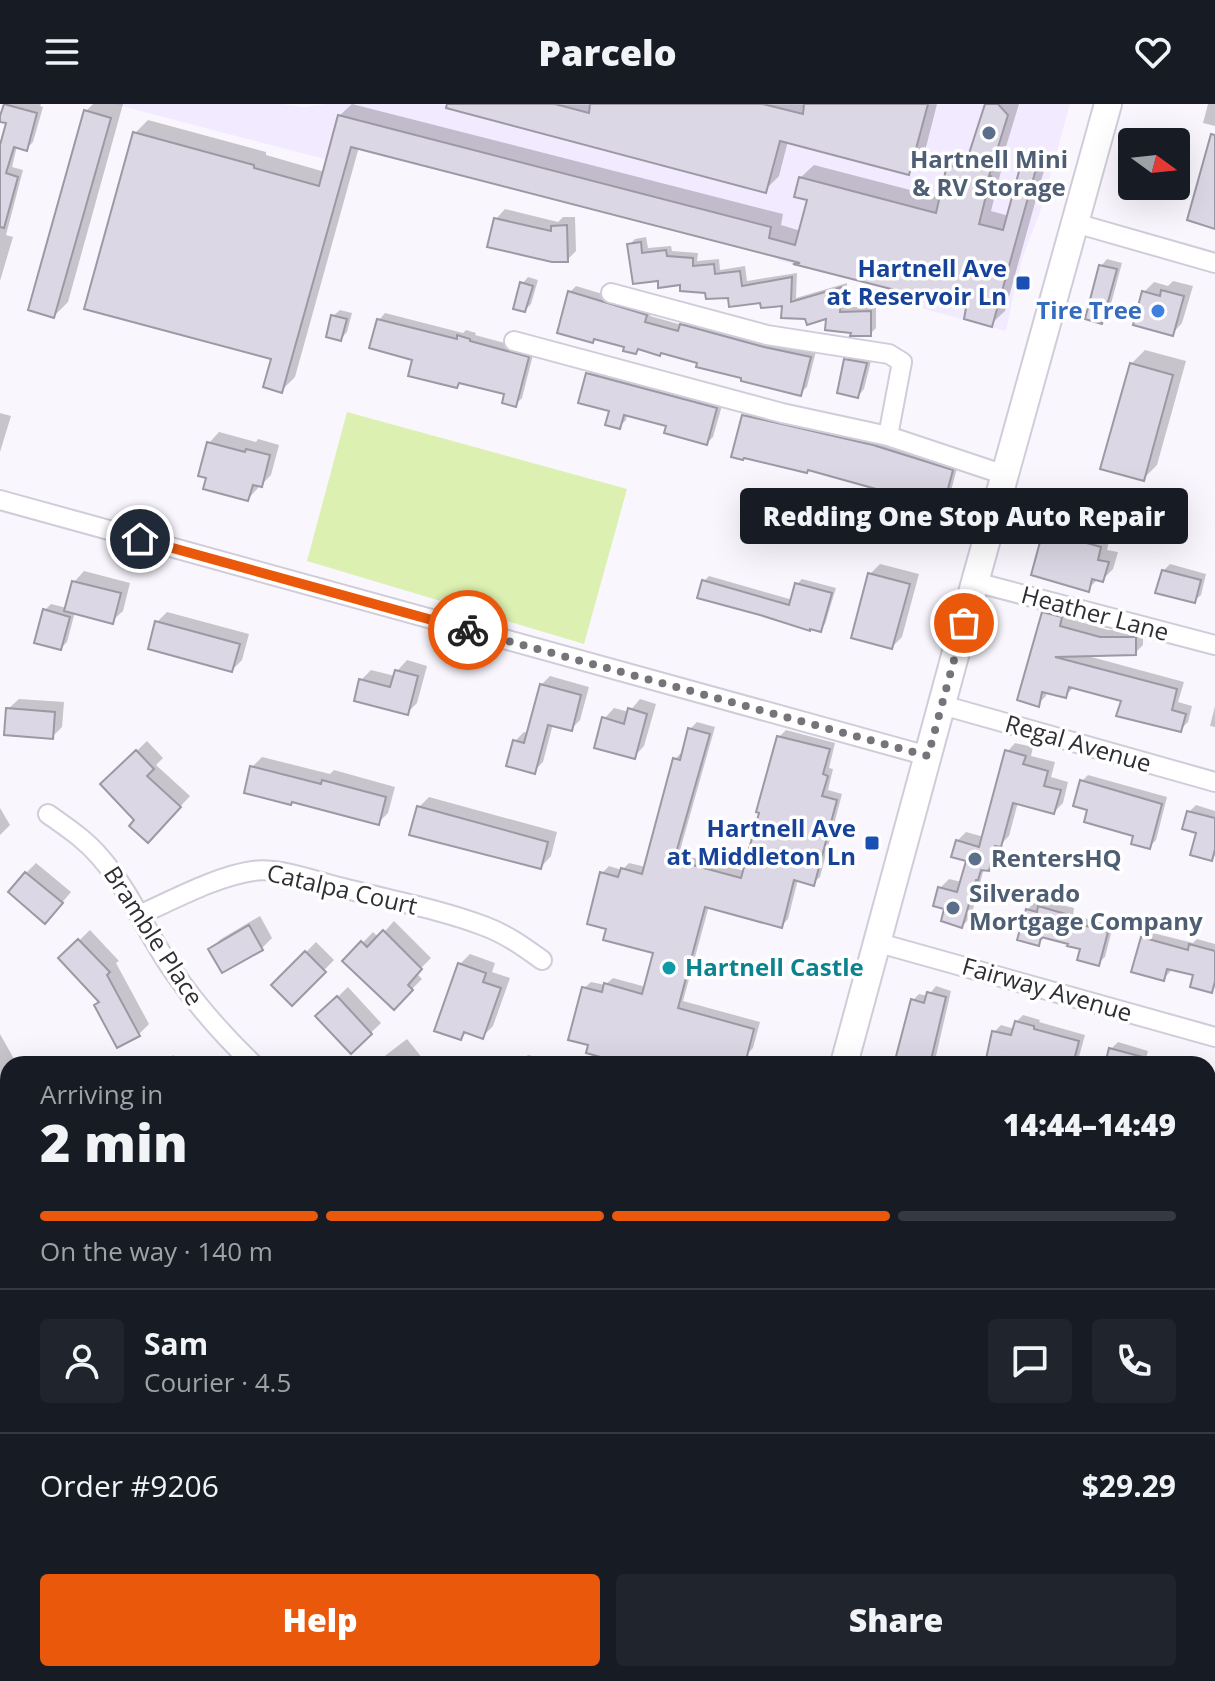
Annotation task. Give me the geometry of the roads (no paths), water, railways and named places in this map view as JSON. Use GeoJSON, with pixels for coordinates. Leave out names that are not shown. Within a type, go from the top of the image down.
{"type":"FeatureCollection","features":[{"type":"Feature","properties":{"kind":"main road"},"geometry":{"type":"LineString","coordinates":[[846,1056],[1108,104]]}},
{"type":"Feature","properties":{"kind":"street"},"geometry":{"type":"LineString","coordinates":[[1075,223],[1215,263]]}},
{"type":"Feature","properties":{"kind":"street"},"geometry":{"type":"LineString","coordinates":[[611,293],[767,335],[889,354],[902,362],[888,436]]}},
{"type":"Feature","properties":{"kind":"street"},"geometry":{"type":"LineString","coordinates":[[514,341],[782,413],[888,436],[1005,475]]}},
{"type":"Feature","properties":{"kind":"street"},"geometry":{"type":"LineString","coordinates":[[0,500],[928,756]]}},
{"type":"Feature","properties":{"kind":"street","name":"Heather Lane"},"geometry":{"type":"LineString","coordinates":[[975,582],[1215,645]]}},
{"type":"Feature","properties":{"kind":"street","name":"Regal Avenue"},"geometry":{"type":"LineString","coordinates":[[942,705],[1215,782]]}},
{"type":"Feature","properties":{"kind":"street","name":"Bramble Place"},"geometry":{"type":"LineString","coordinates":[[48,814],[75,832],[100,856],[205,1015],[245,1056]]}},
{"type":"Feature","properties":{"kind":"street","name":"Catalpa Court"},"geometry":{"type":"LineString","coordinates":[[139,915],[225,878],[253,871],[276,872],[473,922],[515,940],[542,960]]}},
{"type":"Feature","properties":{"kind":"street","name":"Fairway Avenue"},"geometry":{"type":"LineString","coordinates":[[879,943],[1215,1037]]}},
{"type":"Feature","properties":{"kind":"place","name":"Hartnell Mini & RV Storage"},"geometry":{"type":"Point","coordinates":[989,133]}},
{"type":"Feature","properties":{"kind":"place","name":"Hartnell Ave at Reservoir Ln"},"geometry":{"type":"Point","coordinates":[1023,283]}},
{"type":"Feature","properties":{"kind":"place","name":"Tire Tree"},"geometry":{"type":"Point","coordinates":[1158,311]}},
{"type":"Feature","properties":{"kind":"place","name":"Redding One Stop Auto Repair"},"geometry":{"type":"Point","coordinates":[964,623]}},
{"type":"Feature","properties":{"kind":"place","name":"Hartnell Ave at Middleton Ln"},"geometry":{"type":"Point","coordinates":[872,843]}},
{"type":"Feature","properties":{"kind":"place","name":"RentersHQ"},"geometry":{"type":"Point","coordinates":[975,859]}},
{"type":"Feature","properties":{"kind":"place","name":"Silverado Mortgage Company"},"geometry":{"type":"Point","coordinates":[953,908]}},
{"type":"Feature","properties":{"kind":"place","name":"Hartnell Castle"},"geometry":{"type":"Point","coordinates":[669,968]}}]}
